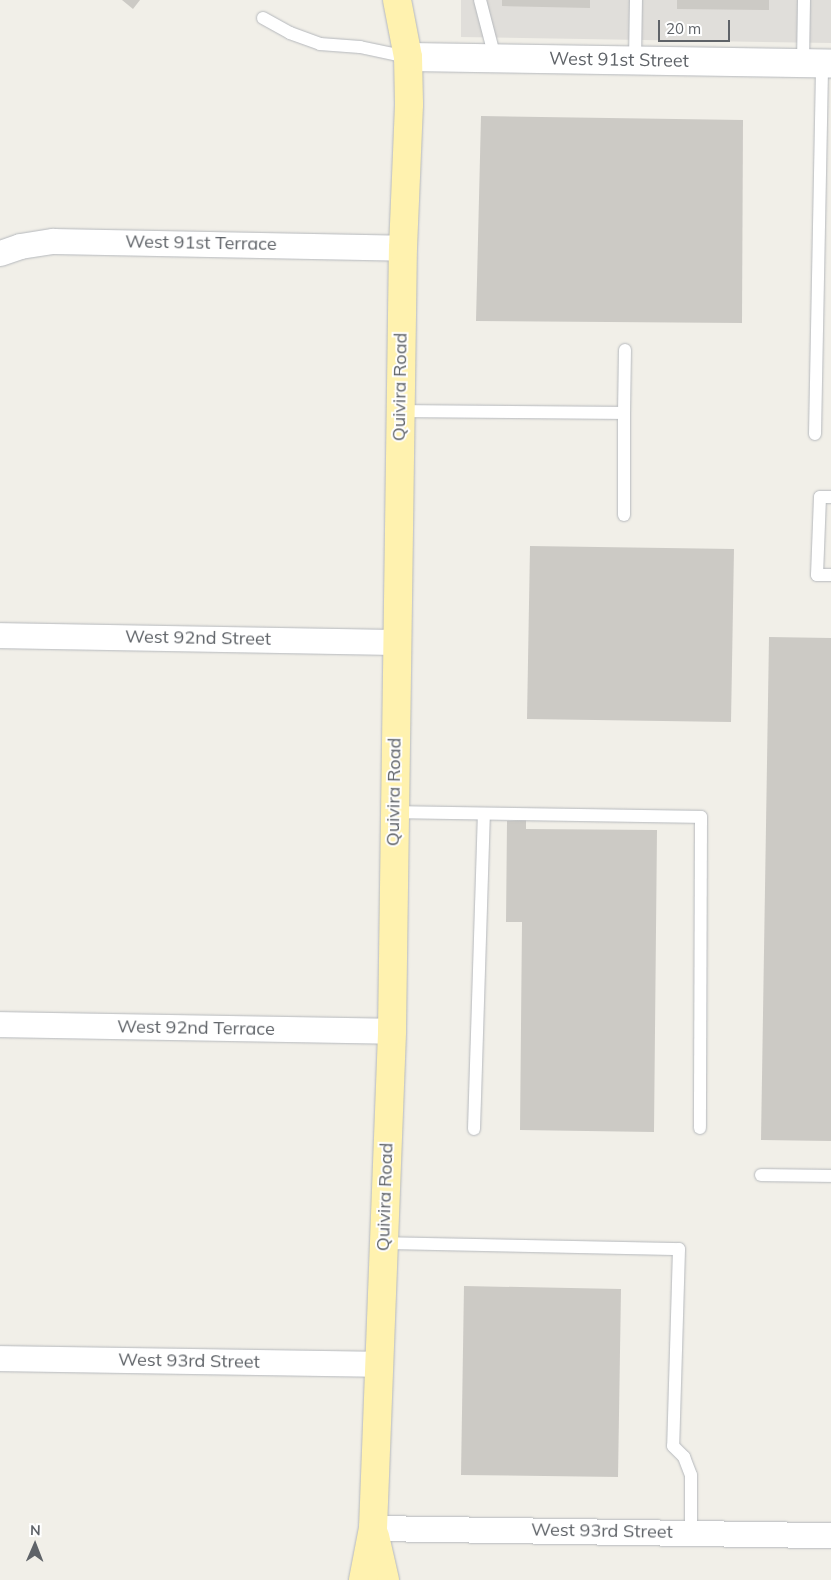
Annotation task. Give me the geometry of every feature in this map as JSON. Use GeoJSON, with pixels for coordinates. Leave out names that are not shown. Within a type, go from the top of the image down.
{"type":"FeatureCollection","features":[{"type":"Feature","properties":{"kind":"main road","name":"Quivira Road"},"geometry":{"type":"LineString","coordinates":[[397,0],[408,57]]}},
{"type":"Feature","properties":{"kind":"main road","name":"Quivira Road"},"geometry":{"type":"LineString","coordinates":[[362,1580],[373,1528],[377,1364],[392,1031],[403,248],[409,104],[408,57],[416,0]]}},
{"type":"Feature","properties":{"kind":"main road","name":"Quivira Road"},"geometry":{"type":"LineString","coordinates":[[373,1528],[385,1580]]}},
{"type":"Feature","properties":{"kind":"street","name":"West 91st Street"},"geometry":{"type":"LineString","coordinates":[[408,57],[819,63]]}},
{"type":"Feature","properties":{"kind":"street","name":"West 91st Terrace"},"geometry":{"type":"LineString","coordinates":[[0,253],[20,246],[53,241],[403,248]]}},
{"type":"Feature","properties":{"kind":"street","name":"West 92nd Street"},"geometry":{"type":"LineString","coordinates":[[0,635],[396,642]]}},
{"type":"Feature","properties":{"kind":"street","name":"West 92nd Terrace"},"geometry":{"type":"LineString","coordinates":[[0,1024],[392,1031]]}},
{"type":"Feature","properties":{"kind":"street","name":"West 93rd Street"},"geometry":{"type":"LineString","coordinates":[[0,1358],[377,1364]]}},
{"type":"Feature","properties":{"kind":"street","name":"West 93rd Street"},"geometry":{"type":"LineString","coordinates":[[373,1528],[831,1535]]}},
{"type":"Feature","properties":{"kind":"lane"},"geometry":{"type":"LineString","coordinates":[[480,0],[496,58]]}},
{"type":"Feature","properties":{"kind":"lane"},"geometry":{"type":"LineString","coordinates":[[635,61],[636,0]]}},
{"type":"Feature","properties":{"kind":"lane"},"geometry":{"type":"LineString","coordinates":[[804,0],[819,63],[815,434]]}},
{"type":"Feature","properties":{"kind":"lane"},"geometry":{"type":"LineString","coordinates":[[263,18],[290,33],[320,44],[360,46],[408,57]]}},
{"type":"Feature","properties":{"kind":"lane"},"geometry":{"type":"LineString","coordinates":[[624,515],[625,350]]}},
{"type":"Feature","properties":{"kind":"lane"},"geometry":{"type":"LineString","coordinates":[[400,411],[624,413]]}},
{"type":"Feature","properties":{"kind":"lane"},"geometry":{"type":"LineString","coordinates":[[831,497],[820,497],[818,575],[831,575]]}},
{"type":"Feature","properties":{"kind":"lane"},"geometry":{"type":"LineString","coordinates":[[394,812],[701,817],[700,1128]]}},
{"type":"Feature","properties":{"kind":"lane"},"geometry":{"type":"LineString","coordinates":[[474,1129],[484,814]]}},
{"type":"Feature","properties":{"kind":"lane"},"geometry":{"type":"LineString","coordinates":[[761,1175],[831,1176]]}},
{"type":"Feature","properties":{"kind":"lane"},"geometry":{"type":"LineString","coordinates":[[383,1243],[679,1249],[673,1446],[684,1457],[691,1475],[691,1532]]}},
{"type":"Feature","properties":{"kind":"shaded area"},"geometry":{"type":"Polygon","coordinates":[[[461,0],[831,0],[831,43],[461,37],[461,0]]]}},
{"type":"Feature","properties":{"kind":"building"},"geometry":{"type":"Polygon","coordinates":[[[122,0],[140,0],[133,9],[122,0]]]}},
{"type":"Feature","properties":{"kind":"building"},"geometry":{"type":"Polygon","coordinates":[[[502,0],[590,0],[590,8],[502,6],[502,0]]]}},
{"type":"Feature","properties":{"kind":"building"},"geometry":{"type":"Polygon","coordinates":[[[677,0],[769,0],[769,10],[677,9],[677,0]]]}},
{"type":"Feature","properties":{"kind":"building"},"geometry":{"type":"Polygon","coordinates":[[[481,116],[743,120],[742,323],[476,321],[481,116]]]}},
{"type":"Feature","properties":{"kind":"building"},"geometry":{"type":"Polygon","coordinates":[[[530,546],[734,549],[731,722],[527,719],[530,546]]]}},
{"type":"Feature","properties":{"kind":"building"},"geometry":{"type":"Polygon","coordinates":[[[769,637],[831,638],[831,1141],[761,1140],[769,637]]]}},
{"type":"Feature","properties":{"kind":"building"},"geometry":{"type":"Polygon","coordinates":[[[526,820],[526,829],[657,830],[654,1132],[520,1130],[522,922],[506,922],[507,821],[526,820]]]}},
{"type":"Feature","properties":{"kind":"building"},"geometry":{"type":"Polygon","coordinates":[[[464,1286],[621,1289],[618,1477],[461,1475],[464,1286]]]}}]}
